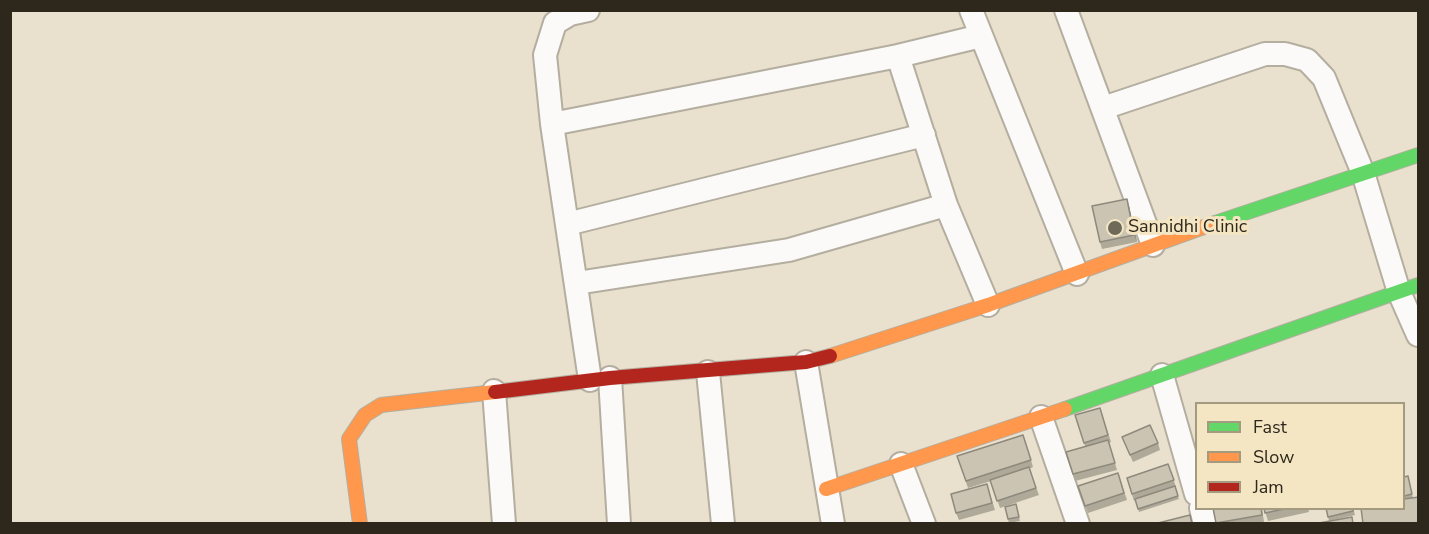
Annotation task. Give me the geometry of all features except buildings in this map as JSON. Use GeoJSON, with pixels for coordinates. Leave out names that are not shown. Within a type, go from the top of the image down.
{"type":"FeatureCollection","features":[{"type":"Feature","properties":{"kind":"street"},"geometry":{"type":"LineString","coordinates":[[588,10],[570,14],[555,23],[548,39],[546,54],[552,124],[567,224],[577,283],[600,379],[619,524]]}},
{"type":"Feature","properties":{"kind":"street"},"geometry":{"type":"LineString","coordinates":[[971,10],[1077,274]]}},
{"type":"Feature","properties":{"kind":"street"},"geometry":{"type":"LineString","coordinates":[[1069,11],[1153,245]]}},
{"type":"Feature","properties":{"kind":"street"},"geometry":{"type":"LineString","coordinates":[[552,124],[898,56],[981,36]]}},
{"type":"Feature","properties":{"kind":"street"},"geometry":{"type":"LineString","coordinates":[[1103,108],[1265,54],[1285,54],[1307,60],[1324,78],[1363,173],[1409,289],[1419,335]]}},
{"type":"Feature","properties":{"kind":"street"},"geometry":{"type":"LineString","coordinates":[[898,56],[946,205],[988,305]]}},
{"type":"Feature","properties":{"kind":"street"},"geometry":{"type":"LineString","coordinates":[[567,224],[924,135]]}},
{"type":"Feature","properties":{"kind":"street"},"geometry":{"type":"LineString","coordinates":[[360,524],[349,439],[365,415],[381,405],[600,379],[708,372],[806,362],[852,351],[1077,274],[1266,204],[1419,155]]}},
{"type":"Feature","properties":{"kind":"street"},"geometry":{"type":"LineString","coordinates":[[577,283],[789,250],[946,205]]}},
{"type":"Feature","properties":{"kind":"street"},"geometry":{"type":"LineString","coordinates":[[826,489],[1409,289]]}},
{"type":"Feature","properties":{"kind":"street"},"geometry":{"type":"LineString","coordinates":[[806,362],[833,524]]}},
{"type":"Feature","properties":{"kind":"street"},"geometry":{"type":"LineString","coordinates":[[708,372],[723,524]]}},
{"type":"Feature","properties":{"kind":"street"},"geometry":{"type":"LineString","coordinates":[[1162,375],[1195,487]]}},
{"type":"Feature","properties":{"kind":"street"},"geometry":{"type":"LineString","coordinates":[[494,391],[504,524]]}},
{"type":"Feature","properties":{"kind":"street"},"geometry":{"type":"LineString","coordinates":[[1041,417],[1078,524]]}},
{"type":"Feature","properties":{"kind":"street"},"geometry":{"type":"LineString","coordinates":[[901,464],[924,524]]}},
{"type":"Feature","properties":{"kind":"traffic: fast"},"geometry":{"type":"LineString","coordinates":[[1215,223],[1418,155]]}},
{"type":"Feature","properties":{"kind":"traffic: fast"},"geometry":{"type":"LineString","coordinates":[[1065,409],[1418,285]]}},
{"type":"Feature","properties":{"kind":"traffic: slow"},"geometry":{"type":"LineString","coordinates":[[830,356],[988,305],[1215,223]]}},
{"type":"Feature","properties":{"kind":"traffic: slow"},"geometry":{"type":"LineString","coordinates":[[360,524],[349,439],[365,415],[381,405],[495,392]]}},
{"type":"Feature","properties":{"kind":"traffic: slow"},"geometry":{"type":"LineString","coordinates":[[826,489],[1065,409]]}},
{"type":"Feature","properties":{"kind":"traffic: jam"},"geometry":{"type":"LineString","coordinates":[[495,392],[610,378],[806,362],[830,356]]}},
{"type":"Feature","properties":{"kind":"place","name":"Sannidhi Clinic"},"geometry":{"type":"Point","coordinates":[1115,228]}}]}
